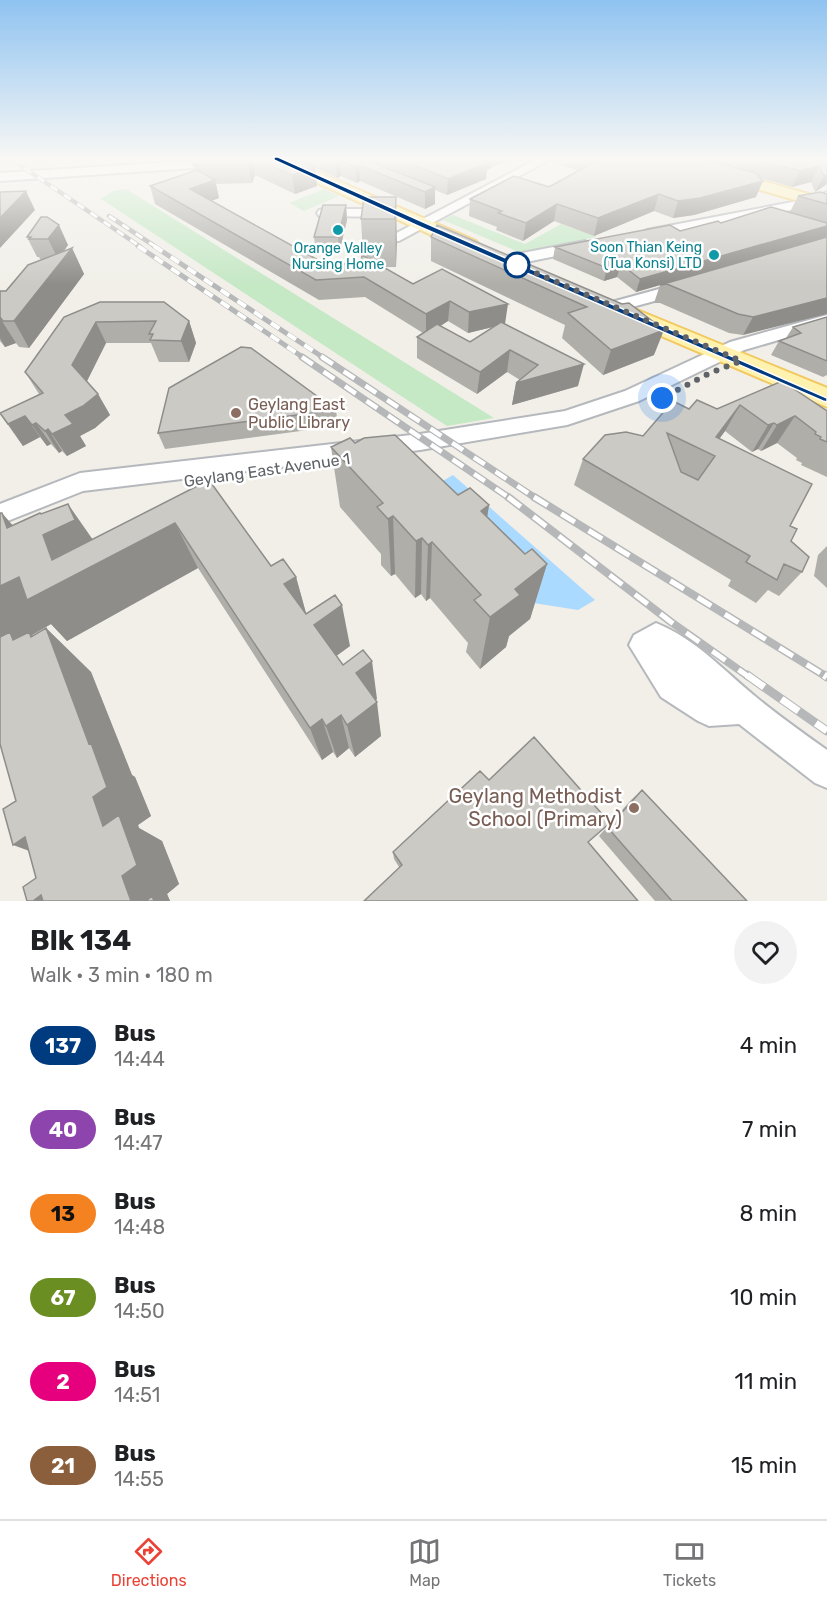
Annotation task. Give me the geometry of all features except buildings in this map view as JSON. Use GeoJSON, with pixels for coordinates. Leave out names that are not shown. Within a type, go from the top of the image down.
{"type":"FeatureCollection","features":[{"type":"Feature","properties":{"kind":"main road"},"geometry":{"type":"LineString","coordinates":[[369,201],[537,274]]}},
{"type":"Feature","properties":{"kind":"main road"},"geometry":{"type":"LineString","coordinates":[[605,303],[827,398]]}},
{"type":"Feature","properties":{"kind":"street"},"geometry":{"type":"LineString","coordinates":[[444,201],[456,206]]}},
{"type":"Feature","properties":{"kind":"street"},"geometry":{"type":"LineString","coordinates":[[394,238],[465,201]]}},
{"type":"Feature","properties":{"kind":"street"},"geometry":{"type":"LineString","coordinates":[[634,237],[819,201]]}},
{"type":"Feature","properties":{"kind":"street"},"geometry":{"type":"LineString","coordinates":[[763,212],[795,222]]}},
{"type":"Feature","properties":{"kind":"street"},"geometry":{"type":"LineString","coordinates":[[324,213],[396,213]]}},
{"type":"Feature","properties":{"kind":"street"},"geometry":{"type":"LineString","coordinates":[[507,261],[599,243]]}},
{"type":"Feature","properties":{"kind":"street"},"geometry":{"type":"LineString","coordinates":[[605,303],[699,283]]}},
{"type":"Feature","properties":{"kind":"street","name":"Geylang East Avenue 1"},"geometry":{"type":"LineString","coordinates":[[0,514],[80,482],[391,455],[573,429],[662,398],[710,373],[731,357],[827,320]]}},
{"type":"Feature","properties":{"kind":"street","name":"Geylang East Avenue 1"},"geometry":{"type":"LineString","coordinates":[[0,527],[61,502],[88,495],[362,458]]}},
{"type":"Feature","properties":{"kind":"street"},"geometry":{"type":"LineString","coordinates":[[744,708],[827,771]]}},
{"type":"Feature","properties":{"kind":"green space"},"geometry":{"type":"Polygon","coordinates":[[[104,201],[145,201],[494,418],[447,426],[104,201]]]}},
{"type":"Feature","properties":{"kind":"green space"},"geometry":{"type":"Polygon","coordinates":[[[294,201],[327,201],[304,211],[289,203],[294,201]]]}},
{"type":"Feature","properties":{"kind":"green space"},"geometry":{"type":"Polygon","coordinates":[[[453,215],[525,244],[561,224],[597,237],[519,252],[443,220],[453,215]]]}},
{"type":"Feature","properties":{"kind":"water"},"geometry":{"type":"Polygon","coordinates":[[[453,475],[595,600],[578,610],[527,602],[418,495],[453,475]]]}},
{"type":"Feature","properties":{"kind":"railway"},"geometry":{"type":"LineString","coordinates":[[73,201],[141,247]]}},
{"type":"Feature","properties":{"kind":"railway"},"geometry":{"type":"LineString","coordinates":[[109,216],[156,247]]}},
{"type":"Feature","properties":{"kind":"railway"},"geometry":{"type":"LineString","coordinates":[[138,246],[304,358]]}},
{"type":"Feature","properties":{"kind":"railway"},"geometry":{"type":"LineString","coordinates":[[154,246],[324,358]]}},
{"type":"Feature","properties":{"kind":"railway"},"geometry":{"type":"LineString","coordinates":[[302,357],[511,499]]}},
{"type":"Feature","properties":{"kind":"railway"},"geometry":{"type":"LineString","coordinates":[[322,357],[537,499]]}},
{"type":"Feature","properties":{"kind":"railway"},"geometry":{"type":"LineString","coordinates":[[508,497],[671,622],[749,677]]}},
{"type":"Feature","properties":{"kind":"railway"},"geometry":{"type":"LineString","coordinates":[[534,497],[827,677],[824,675]]}},
{"type":"Feature","properties":{"kind":"railway"},"geometry":{"type":"LineString","coordinates":[[747,675],[827,731]]}},
{"type":"Feature","properties":{"kind":"bus line","name":"137"},"geometry":{"type":"LineString","coordinates":[[369,201],[827,398]]}},
{"type":"Feature","properties":{"kind":"place","name":"Orange Valley Nursing Home"},"geometry":{"type":"Point","coordinates":[338,230]}},
{"type":"Feature","properties":{"kind":"place","name":"Soon Thian Keing (Tua Konsi) LTD"},"geometry":{"type":"Point","coordinates":[714,255]}},
{"type":"Feature","properties":{"kind":"place","name":"Geylang East Public Library"},"geometry":{"type":"Point","coordinates":[236,413]}},
{"type":"Feature","properties":{"kind":"place","name":"Geylang Methodist School (Primary)"},"geometry":{"type":"Point","coordinates":[634,808]}},
{"type":"Feature","properties":{"kind":"route"},"geometry":{"type":"LineString","coordinates":[[517,265],[515,264],[741,361],[710,373],[662,398]]}}]}
